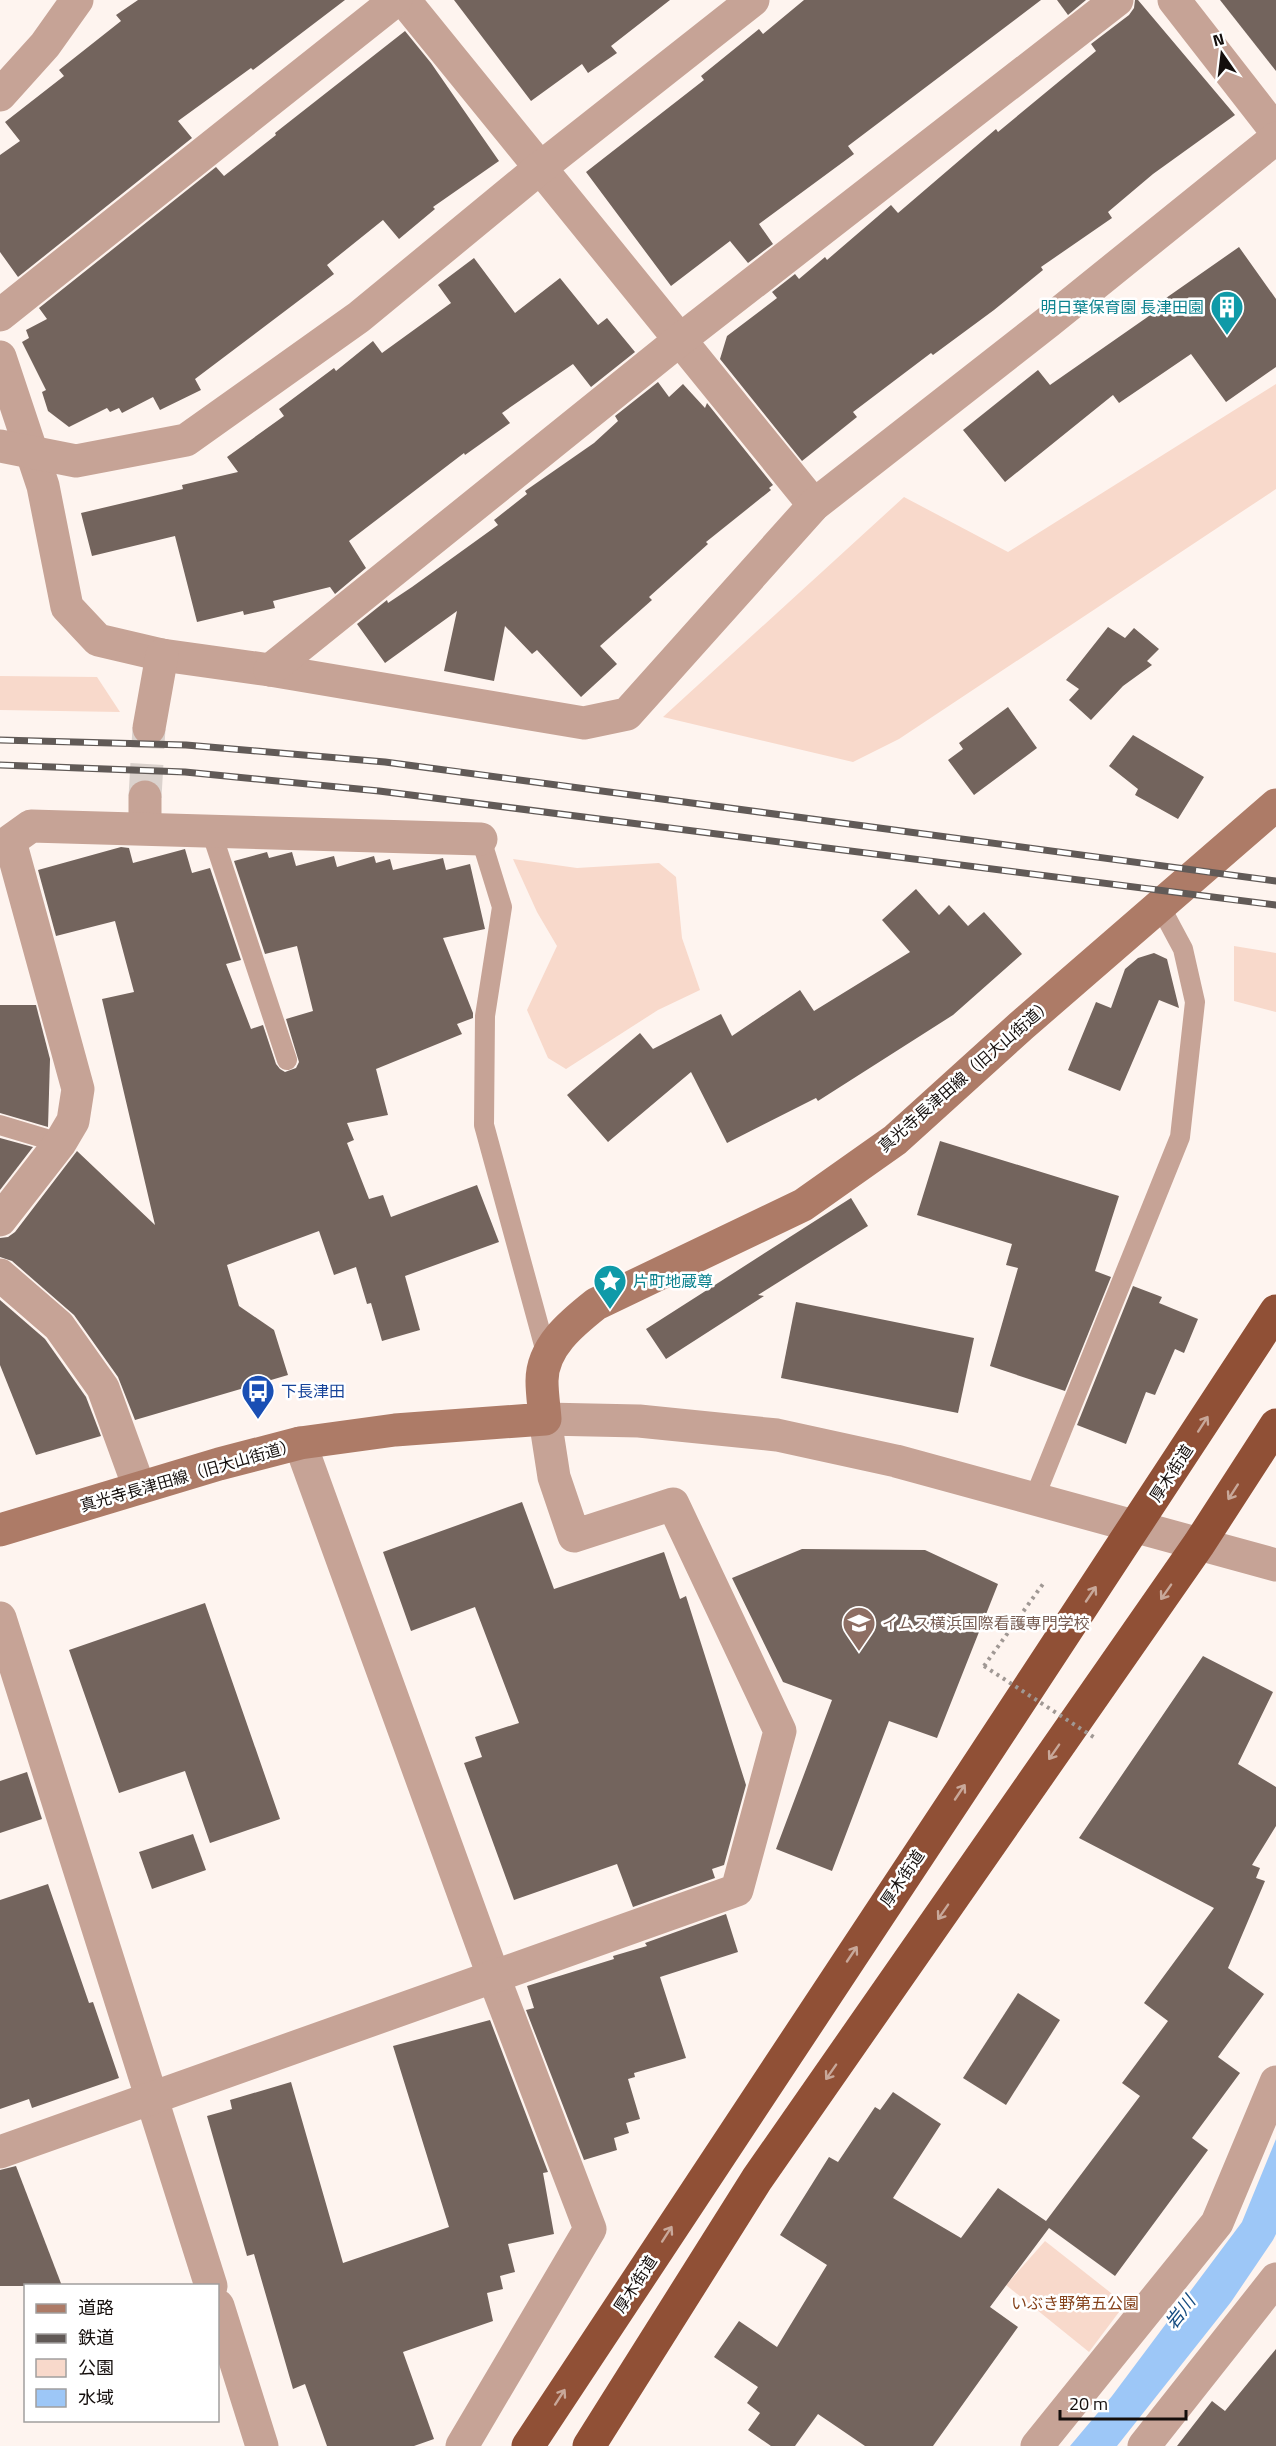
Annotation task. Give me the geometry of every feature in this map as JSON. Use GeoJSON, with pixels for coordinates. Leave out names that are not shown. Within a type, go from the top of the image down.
{"type":"FeatureCollection","features":[{"type":"Feature","properties":{"kind":"highway","name":"厚木街道"},"geometry":{"type":"LineString","coordinates":[[528,2446],[819,2002],[1137,1526],[1276,1311]]}},
{"type":"Feature","properties":{"kind":"highway"},"geometry":{"type":"LineString","coordinates":[[589,2446],[757,2179],[1199,1544],[1276,1425]]}},
{"type":"Feature","properties":{"kind":"main road","name":"真光寺長津田線（旧大山街道）"},"geometry":{"type":"LineString","coordinates":[[0,1530],[139,1487],[300,1443],[395,1430],[545,1419],[542,1380],[547,1356],[569,1326],[596,1304],[803,1205],[895,1140],[1021,1026],[1276,806]]}},
{"type":"Feature","properties":{"kind":"street"},"geometry":{"type":"LineString","coordinates":[[0,95],[45,45],[77,0]]}},
{"type":"Feature","properties":{"kind":"street"},"geometry":{"type":"LineString","coordinates":[[0,315],[396,0]]}},
{"type":"Feature","properties":{"kind":"street"},"geometry":{"type":"LineString","coordinates":[[404,0],[814,505]]}},
{"type":"Feature","properties":{"kind":"street"},"geometry":{"type":"LineString","coordinates":[[16,449],[76,461],[186,440],[359,317],[540,168],[753,0]]}},
{"type":"Feature","properties":{"kind":"street"},"geometry":{"type":"LineString","coordinates":[[270,670],[681,339],[1117,0]]}},
{"type":"Feature","properties":{"kind":"street"},"geometry":{"type":"LineString","coordinates":[[1174,0],[1276,131]]}},
{"type":"Feature","properties":{"kind":"street"},"geometry":{"type":"LineString","coordinates":[[0,357],[16,449],[43,486],[67,607],[98,640],[162,655],[270,670],[584,723],[627,714],[814,505],[1048,322],[1276,138]]}},
{"type":"Feature","properties":{"kind":"street"},"geometry":{"type":"LineString","coordinates":[[148,728],[162,655]]}},
{"type":"Feature","properties":{"kind":"street"},"geometry":{"type":"LineString","coordinates":[[0,1220],[60,1143],[73,1121],[78,1089],[10,841],[31,826],[145,813],[212,831],[481,839]]}},
{"type":"Feature","properties":{"kind":"street"},"geometry":{"type":"LineString","coordinates":[[0,1275],[59,1326],[103,1388],[139,1487]]}},
{"type":"Feature","properties":{"kind":"street"},"geometry":{"type":"LineString","coordinates":[[0,2152],[737,1890],[780,1731],[673,1504],[574,1536],[554,1477],[545,1419],[639,1421],[777,1435],[896,1461],[1276,1565]]}},
{"type":"Feature","properties":{"kind":"street"},"geometry":{"type":"LineString","coordinates":[[300,1443],[493,1975],[590,2229],[462,2446]]}},
{"type":"Feature","properties":{"kind":"street"},"geometry":{"type":"LineString","coordinates":[[0,1618],[210,2284]]}},
{"type":"Feature","properties":{"kind":"street"},"geometry":{"type":"LineString","coordinates":[[1037,2446],[1217,2223],[1276,2082]]}},
{"type":"Feature","properties":{"kind":"street"},"geometry":{"type":"LineString","coordinates":[[1144,2446],[1276,2279]]}},
{"type":"Feature","properties":{"kind":"street"},"geometry":{"type":"LineString","coordinates":[[219,2309],[262,2446]]}},
{"type":"Feature","properties":{"kind":"lane"},"geometry":{"type":"LineString","coordinates":[[212,831],[287,1060]]}},
{"type":"Feature","properties":{"kind":"lane"},"geometry":{"type":"LineString","coordinates":[[481,839],[502,907],[485,1016],[484,1125],[547,1356]]}},
{"type":"Feature","properties":{"kind":"lane"},"geometry":{"type":"LineString","coordinates":[[1034,1498],[1180,1137],[1195,1002],[1183,949],[1160,906]]}},
{"type":"Feature","properties":{"kind":"lane"},"geometry":{"type":"LineString","coordinates":[[0,1125],[60,1143]]}},
{"type":"Feature","properties":{"kind":"path"},"geometry":{"type":"LineString","coordinates":[[1043,1584],[984,1666],[1095,1738]]}},
{"type":"Feature","properties":{"kind":"green space"},"geometry":{"type":"Polygon","coordinates":[[[1276,384],[1276,489],[899,739],[853,762],[663,717],[904,497],[1008,552],[1276,384]]]}},
{"type":"Feature","properties":{"kind":"green space"},"geometry":{"type":"Polygon","coordinates":[[[0,676],[97,677],[120,712],[0,710],[0,676]]]}},
{"type":"Feature","properties":{"kind":"green space"},"geometry":{"type":"Polygon","coordinates":[[[513,859],[577,868],[659,863],[676,877],[682,938],[700,990],[658,1010],[566,1069],[548,1058],[527,1010],[557,946],[537,912],[513,859]]]}},
{"type":"Feature","properties":{"kind":"green space"},"geometry":{"type":"Polygon","coordinates":[[[1234,946],[1276,953],[1276,1012],[1234,1001],[1234,946]]]}},
{"type":"Feature","properties":{"kind":"green space","name":"いぶき野第五公園"},"geometry":{"type":"Polygon","coordinates":[[[1045,2241],[1125,2304],[1089,2352],[1006,2285],[1045,2241]]]}},
{"type":"Feature","properties":{"kind":"water","name":"岩川"},"geometry":{"type":"Polygon","coordinates":[[[1276,2139],[1276,2234],[1273,2240],[1231,2302],[1117,2446],[1070,2446],[1112,2396],[1242,2222],[1276,2139]]]}},
{"type":"Feature","properties":{"kind":"building"},"geometry":{"type":"Polygon","coordinates":[[[138,0],[345,0],[253,70],[251,68],[178,121],[192,138],[18,277],[0,252],[0,155],[20,141],[5,122],[64,76],[59,70],[121,21],[116,15],[138,0]]]}},
{"type":"Feature","properties":{"kind":"building"},"geometry":{"type":"Polygon","coordinates":[[[454,0],[670,0],[611,46],[617,53],[588,73],[582,64],[531,101],[454,0]]]}},
{"type":"Feature","properties":{"kind":"building"},"geometry":{"type":"Polygon","coordinates":[[[804,0],[1041,0],[848,146],[854,154],[759,224],[773,244],[748,263],[730,241],[671,286],[586,172],[704,80],[701,76],[759,29],[763,34],[804,0]]]}},
{"type":"Feature","properties":{"kind":"building"},"geometry":{"type":"Polygon","coordinates":[[[1057,0],[1086,0],[1068,15],[1057,0]]]}},
{"type":"Feature","properties":{"kind":"building"},"geometry":{"type":"Polygon","coordinates":[[[1135,0],[1138,0],[1235,115],[1153,174],[1108,212],[1112,218],[1041,267],[1043,270],[994,310],[933,355],[931,353],[853,412],[857,417],[802,461],[720,359],[727,336],[777,298],[772,292],[795,274],[799,279],[825,257],[827,260],[891,205],[898,213],[996,129],[998,132],[1096,51],[1091,44],[1129,15],[1134,8],[1135,0]]]}},
{"type":"Feature","properties":{"kind":"building"},"geometry":{"type":"Polygon","coordinates":[[[1220,0],[1276,0],[1276,71],[1220,0]]]}},
{"type":"Feature","properties":{"kind":"building"},"geometry":{"type":"Polygon","coordinates":[[[405,31],[431,63],[499,161],[433,207],[435,209],[399,239],[383,220],[327,265],[334,274],[195,379],[201,390],[160,410],[153,397],[122,413],[119,408],[110,412],[107,408],[69,427],[48,411],[42,392],[46,390],[22,342],[29,338],[26,330],[47,319],[39,308],[216,167],[224,176],[405,31]]]}},
{"type":"Feature","properties":{"kind":"building"},"geometry":{"type":"Polygon","coordinates":[[[1239,247],[1276,299],[1276,367],[1226,402],[1191,354],[1119,403],[1113,395],[1005,482],[963,430],[1038,370],[1050,385],[1159,309],[1156,305],[1239,247]]]}},
{"type":"Feature","properties":{"kind":"building"},"geometry":{"type":"Polygon","coordinates":[[[474,258],[515,313],[560,278],[598,325],[607,318],[635,352],[591,387],[573,364],[502,413],[510,423],[465,455],[464,453],[349,541],[366,568],[335,594],[330,587],[273,601],[275,608],[244,615],[243,611],[197,622],[175,536],[92,556],[81,513],[183,489],[182,485],[238,472],[227,457],[284,416],[279,409],[334,368],[336,371],[373,341],[382,353],[451,303],[438,285],[474,258]]]}},
{"type":"Feature","properties":{"kind":"building"},"geometry":{"type":"Polygon","coordinates":[[[658,382],[669,397],[683,384],[705,408],[707,403],[773,485],[769,488],[771,490],[706,542],[708,544],[649,597],[652,600],[600,646],[617,664],[581,697],[537,650],[532,654],[505,626],[494,681],[444,671],[457,611],[385,663],[357,624],[387,600],[388,603],[412,587],[498,525],[494,520],[527,494],[525,491],[594,443],[618,421],[615,416],[658,382]]]}},
{"type":"Feature","properties":{"kind":"building"},"geometry":{"type":"Polygon","coordinates":[[[1108,627],[1125,638],[1134,628],[1159,649],[1147,661],[1152,665],[1123,686],[1091,720],[1069,700],[1079,689],[1066,680],[1108,627]]]}},
{"type":"Feature","properties":{"kind":"building"},"geometry":{"type":"Polygon","coordinates":[[[1008,707],[1037,748],[974,795],[948,760],[963,749],[959,743],[1008,707]]]}},
{"type":"Feature","properties":{"kind":"building"},"geometry":{"type":"Polygon","coordinates":[[[1133,735],[1204,777],[1178,819],[1135,795],[1138,789],[1109,766],[1133,735]]]}},
{"type":"Feature","properties":{"kind":"building"},"geometry":{"type":"Polygon","coordinates":[[[121,847],[129,848],[133,863],[185,849],[192,873],[210,868],[241,960],[226,964],[251,1029],[263,1025],[276,1064],[285,1072],[296,1068],[299,1062],[286,1019],[313,1011],[297,946],[265,954],[234,861],[267,852],[269,858],[292,852],[296,866],[334,856],[337,867],[374,856],[376,863],[390,859],[393,870],[443,858],[446,870],[470,864],[485,929],[443,938],[473,1018],[457,1024],[462,1034],[376,1069],[388,1115],[347,1123],[354,1140],[347,1143],[369,1199],[383,1195],[391,1217],[477,1185],[499,1242],[405,1276],[420,1330],[382,1341],[371,1303],[367,1304],[356,1267],[334,1275],[319,1231],[227,1265],[239,1306],[274,1330],[288,1375],[135,1420],[118,1377],[74,1315],[12,1261],[0,1257],[0,1238],[8,1237],[15,1232],[77,1151],[155,1225],[102,999],[134,992],[115,921],[56,936],[38,870],[121,847]]]}},
{"type":"Feature","properties":{"kind":"building"},"geometry":{"type":"Polygon","coordinates":[[[916,889],[939,915],[949,905],[968,926],[984,912],[1022,954],[953,1015],[818,1101],[816,1098],[727,1143],[691,1072],[608,1142],[567,1095],[640,1033],[653,1049],[721,1014],[732,1036],[800,990],[814,1011],[910,952],[882,920],[916,889]]]}},
{"type":"Feature","properties":{"kind":"building"},"geometry":{"type":"Polygon","coordinates":[[[1154,953],[1167,959],[1179,1008],[1159,1000],[1120,1091],[1068,1070],[1096,1002],[1111,1008],[1125,969],[1138,958],[1154,953]]]}},
{"type":"Feature","properties":{"kind":"building"},"geometry":{"type":"Polygon","coordinates":[[[0,1005],[36,1005],[50,1059],[48,1127],[0,1113],[0,1005]]]}},
{"type":"Feature","properties":{"kind":"building"},"geometry":{"type":"Polygon","coordinates":[[[0,1138],[33,1147],[0,1190],[0,1138]]]}},
{"type":"Feature","properties":{"kind":"building"},"geometry":{"type":"Polygon","coordinates":[[[940,1141],[1119,1196],[1095,1271],[1111,1277],[1065,1391],[990,1366],[1018,1268],[1006,1265],[1012,1244],[917,1215],[940,1141]]]}},
{"type":"Feature","properties":{"kind":"building"},"geometry":{"type":"Polygon","coordinates":[[[851,1198],[868,1226],[758,1295],[764,1296],[666,1359],[646,1329],[851,1198]]]}},
{"type":"Feature","properties":{"kind":"building"},"geometry":{"type":"Polygon","coordinates":[[[1133,1286],[1162,1297],[1159,1303],[1198,1319],[1184,1353],[1175,1349],[1155,1395],[1146,1392],[1126,1444],[1077,1425],[1133,1286]]]}},
{"type":"Feature","properties":{"kind":"building"},"geometry":{"type":"Polygon","coordinates":[[[0,1300],[45,1339],[86,1397],[101,1436],[36,1455],[0,1365],[0,1300]]]}},
{"type":"Feature","properties":{"kind":"building"},"geometry":{"type":"Polygon","coordinates":[[[796,1302],[974,1338],[958,1413],[781,1378],[796,1302]]]}},
{"type":"Feature","properties":{"kind":"building"},"geometry":{"type":"Polygon","coordinates":[[[522,1502],[554,1589],[664,1552],[680,1599],[686,1596],[746,1785],[724,1865],[712,1869],[715,1878],[633,1907],[617,1864],[514,1900],[464,1763],[482,1757],[475,1737],[519,1723],[475,1607],[411,1631],[383,1552],[522,1502]]]}},
{"type":"Feature","properties":{"kind":"building"},"geometry":{"type":"Polygon","coordinates":[[[802,1549],[925,1550],[998,1584],[937,1738],[889,1721],[832,1871],[776,1849],[832,1700],[783,1682],[732,1578],[802,1549]]]}},
{"type":"Feature","properties":{"kind":"building"},"geometry":{"type":"Polygon","coordinates":[[[205,1603],[280,1819],[210,1843],[185,1771],[119,1793],[69,1650],[205,1603]]]}},
{"type":"Feature","properties":{"kind":"building"},"geometry":{"type":"Polygon","coordinates":[[[1203,1656],[1273,1692],[1238,1764],[1276,1787],[1276,1826],[1252,1865],[1260,1868],[1256,1878],[1265,1881],[1228,1968],[1264,1994],[1218,2057],[1240,2073],[1192,2138],[1208,2150],[1115,2276],[1049,2228],[990,2307],[1018,2327],[933,2446],[865,2446],[818,2414],[795,2446],[771,2446],[748,2430],[760,2413],[747,2403],[758,2387],[714,2357],[739,2321],[777,2347],[827,2265],[780,2235],[829,2157],[838,2162],[875,2107],[880,2110],[893,2092],[941,2124],[893,2198],[961,2238],[998,2188],[1046,2221],[1140,2096],[1122,2083],[1168,2021],[1144,2003],[1214,1908],[1079,1838],[1203,1656]]]}},
{"type":"Feature","properties":{"kind":"building"},"geometry":{"type":"Polygon","coordinates":[[[27,1772],[42,1819],[0,1833],[0,1781],[27,1772]]]}},
{"type":"Feature","properties":{"kind":"building"},"geometry":{"type":"Polygon","coordinates":[[[193,1834],[206,1870],[152,1889],[139,1852],[193,1834]]]}},
{"type":"Feature","properties":{"kind":"building"},"geometry":{"type":"Polygon","coordinates":[[[48,1884],[89,2003],[93,2002],[119,2078],[32,2108],[29,2099],[0,2109],[0,1900],[48,1884]]]}},
{"type":"Feature","properties":{"kind":"building"},"geometry":{"type":"Polygon","coordinates":[[[726,1914],[738,1952],[660,1977],[686,2058],[634,2073],[635,2077],[628,2079],[640,2119],[626,2123],[629,2133],[614,2138],[617,2150],[584,2160],[526,2010],[534,2008],[527,1986],[614,1959],[613,1956],[647,1946],[645,1943],[726,1914]]]}},
{"type":"Feature","properties":{"kind":"building"},"geometry":{"type":"Polygon","coordinates":[[[1018,1993],[1060,2020],[1006,2105],[963,2078],[1018,1993]]]}},
{"type":"Feature","properties":{"kind":"building"},"geometry":{"type":"Polygon","coordinates":[[[490,2020],[548,2172],[543,2173],[554,2234],[508,2244],[515,2272],[500,2276],[503,2289],[487,2293],[493,2321],[403,2352],[434,2439],[414,2446],[327,2446],[305,2384],[293,2389],[254,2254],[247,2256],[207,2116],[232,2109],[230,2100],[291,2082],[343,2263],[449,2227],[393,2046],[490,2020]]]}},
{"type":"Feature","properties":{"kind":"building"},"geometry":{"type":"Polygon","coordinates":[[[16,2166],[61,2284],[0,2286],[0,2170],[16,2166]]]}},
{"type":"Feature","properties":{"kind":"building"},"geometry":{"type":"Polygon","coordinates":[[[1276,2349],[1276,2446],[1177,2446],[1212,2401],[1225,2411],[1276,2349]]]}},
{"type":"Feature","properties":{"kind":"tunnel"},"geometry":{"type":"LineString","coordinates":[[145,797],[149,728]]}},
{"type":"Feature","properties":{"kind":"railway"},"geometry":{"type":"LineString","coordinates":[[0,740],[186,745],[385,762],[1276,881]]}},
{"type":"Feature","properties":{"kind":"railway"},"geometry":{"type":"LineString","coordinates":[[0,765],[185,772],[379,791],[1276,905]]}},
{"type":"Feature","properties":{"kind":"place","name":"明日葉保育園 長津田園"},"geometry":{"type":"Point","coordinates":[1227,336]}},
{"type":"Feature","properties":{"kind":"place","name":"片町地蔵尊"},"geometry":{"type":"Point","coordinates":[610,1310]}},
{"type":"Feature","properties":{"kind":"place","name":"下長津田"},"geometry":{"type":"Point","coordinates":[258,1420]}},
{"type":"Feature","properties":{"kind":"place","name":"イムス横浜国際看護専門学校"},"geometry":{"type":"Point","coordinates":[859,1652]}}]}
